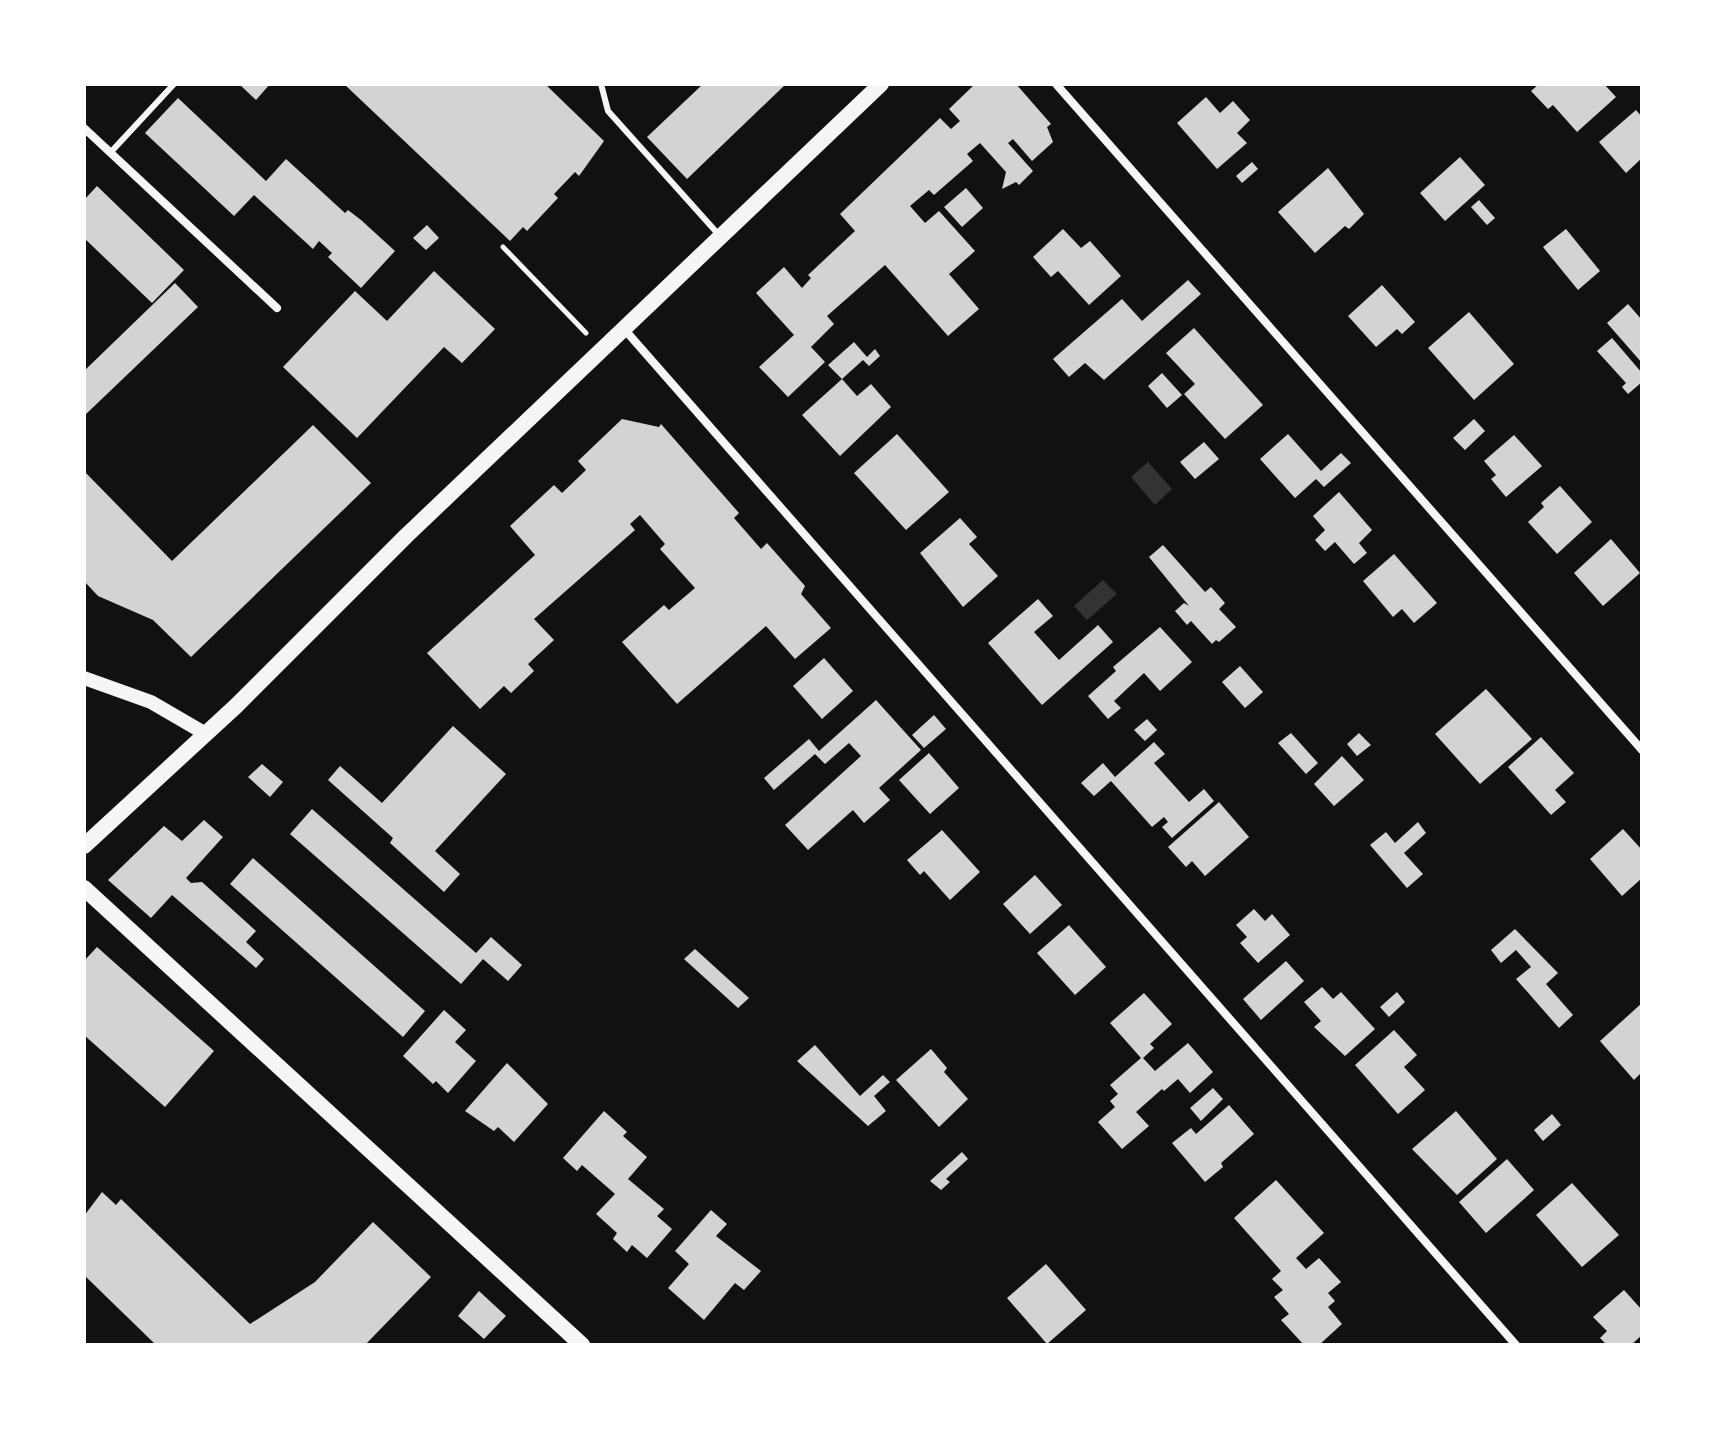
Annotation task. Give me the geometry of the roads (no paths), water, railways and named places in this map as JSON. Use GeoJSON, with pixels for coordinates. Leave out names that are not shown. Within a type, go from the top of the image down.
{"type":"FeatureCollection","features":[{"type":"Feature","properties":{"kind":"main road"},"geometry":{"type":"LineString","coordinates":[[84,846],[206,734],[406,536],[881,84]]}},
{"type":"Feature","properties":{"kind":"main road"},"geometry":{"type":"LineString","coordinates":[[84,888],[582,1345]]}},
{"type":"Feature","properties":{"kind":"street"},"geometry":{"type":"LineString","coordinates":[[1056,84],[1642,750]]}},
{"type":"Feature","properties":{"kind":"street"},"geometry":{"type":"LineString","coordinates":[[84,128],[277,308]]}},
{"type":"Feature","properties":{"kind":"street"},"geometry":{"type":"LineString","coordinates":[[625,330],[1516,1345]]}},
{"type":"Feature","properties":{"kind":"street"},"geometry":{"type":"LineString","coordinates":[[84,678],[151,702],[206,734]]}},
{"type":"Feature","properties":{"kind":"lane"},"geometry":{"type":"LineString","coordinates":[[110,153],[174,84]]}},
{"type":"Feature","properties":{"kind":"lane"},"geometry":{"type":"LineString","coordinates":[[601,84],[608,111],[721,238]]}}]}
